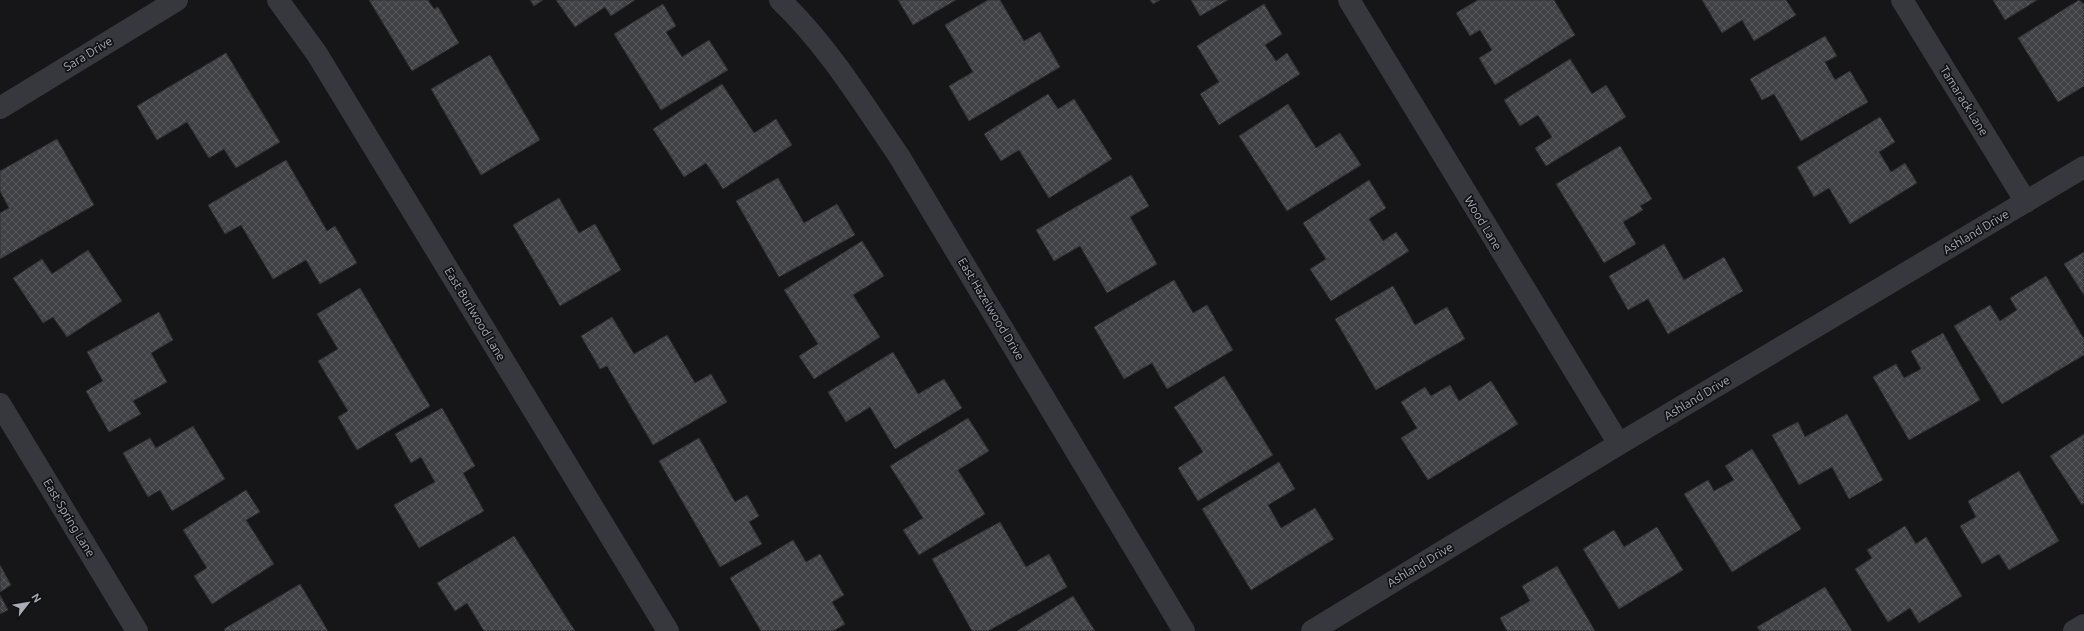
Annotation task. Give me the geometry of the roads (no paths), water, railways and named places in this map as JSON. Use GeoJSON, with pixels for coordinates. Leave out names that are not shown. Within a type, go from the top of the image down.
{"type":"FeatureCollection","features":[{"type":"Feature","properties":{"kind":"street","name":"Sara Drive"},"geometry":{"type":"LineString","coordinates":[[0,108],[177,0]]}},
{"type":"Feature","properties":{"kind":"street","name":"East Burlwood Lane"},"geometry":{"type":"LineString","coordinates":[[278,0],[321,61],[668,631]]}},
{"type":"Feature","properties":{"kind":"street","name":"East Hazelwood Drive"},"geometry":{"type":"LineString","coordinates":[[780,0],[818,40],[856,92],[899,156],[1184,631]]}},
{"type":"Feature","properties":{"kind":"street","name":"Wood Lane"},"geometry":{"type":"LineString","coordinates":[[1349,0],[1619,444]]}},
{"type":"Feature","properties":{"kind":"street","name":"Tamarack Lane"},"geometry":{"type":"LineString","coordinates":[[1902,0],[2026,202]]}},
{"type":"Feature","properties":{"kind":"street","name":"Ashland Drive"},"geometry":{"type":"LineString","coordinates":[[1312,631],[1619,444],[2084,167]]}},
{"type":"Feature","properties":{"kind":"street","name":"East Spring Lane"},"geometry":{"type":"LineString","coordinates":[[0,404],[138,631]]}},
{"type":"Feature","properties":{"kind":"street"},"geometry":{"type":"LineString","coordinates":[[2074,631],[2084,625]]}}]}
